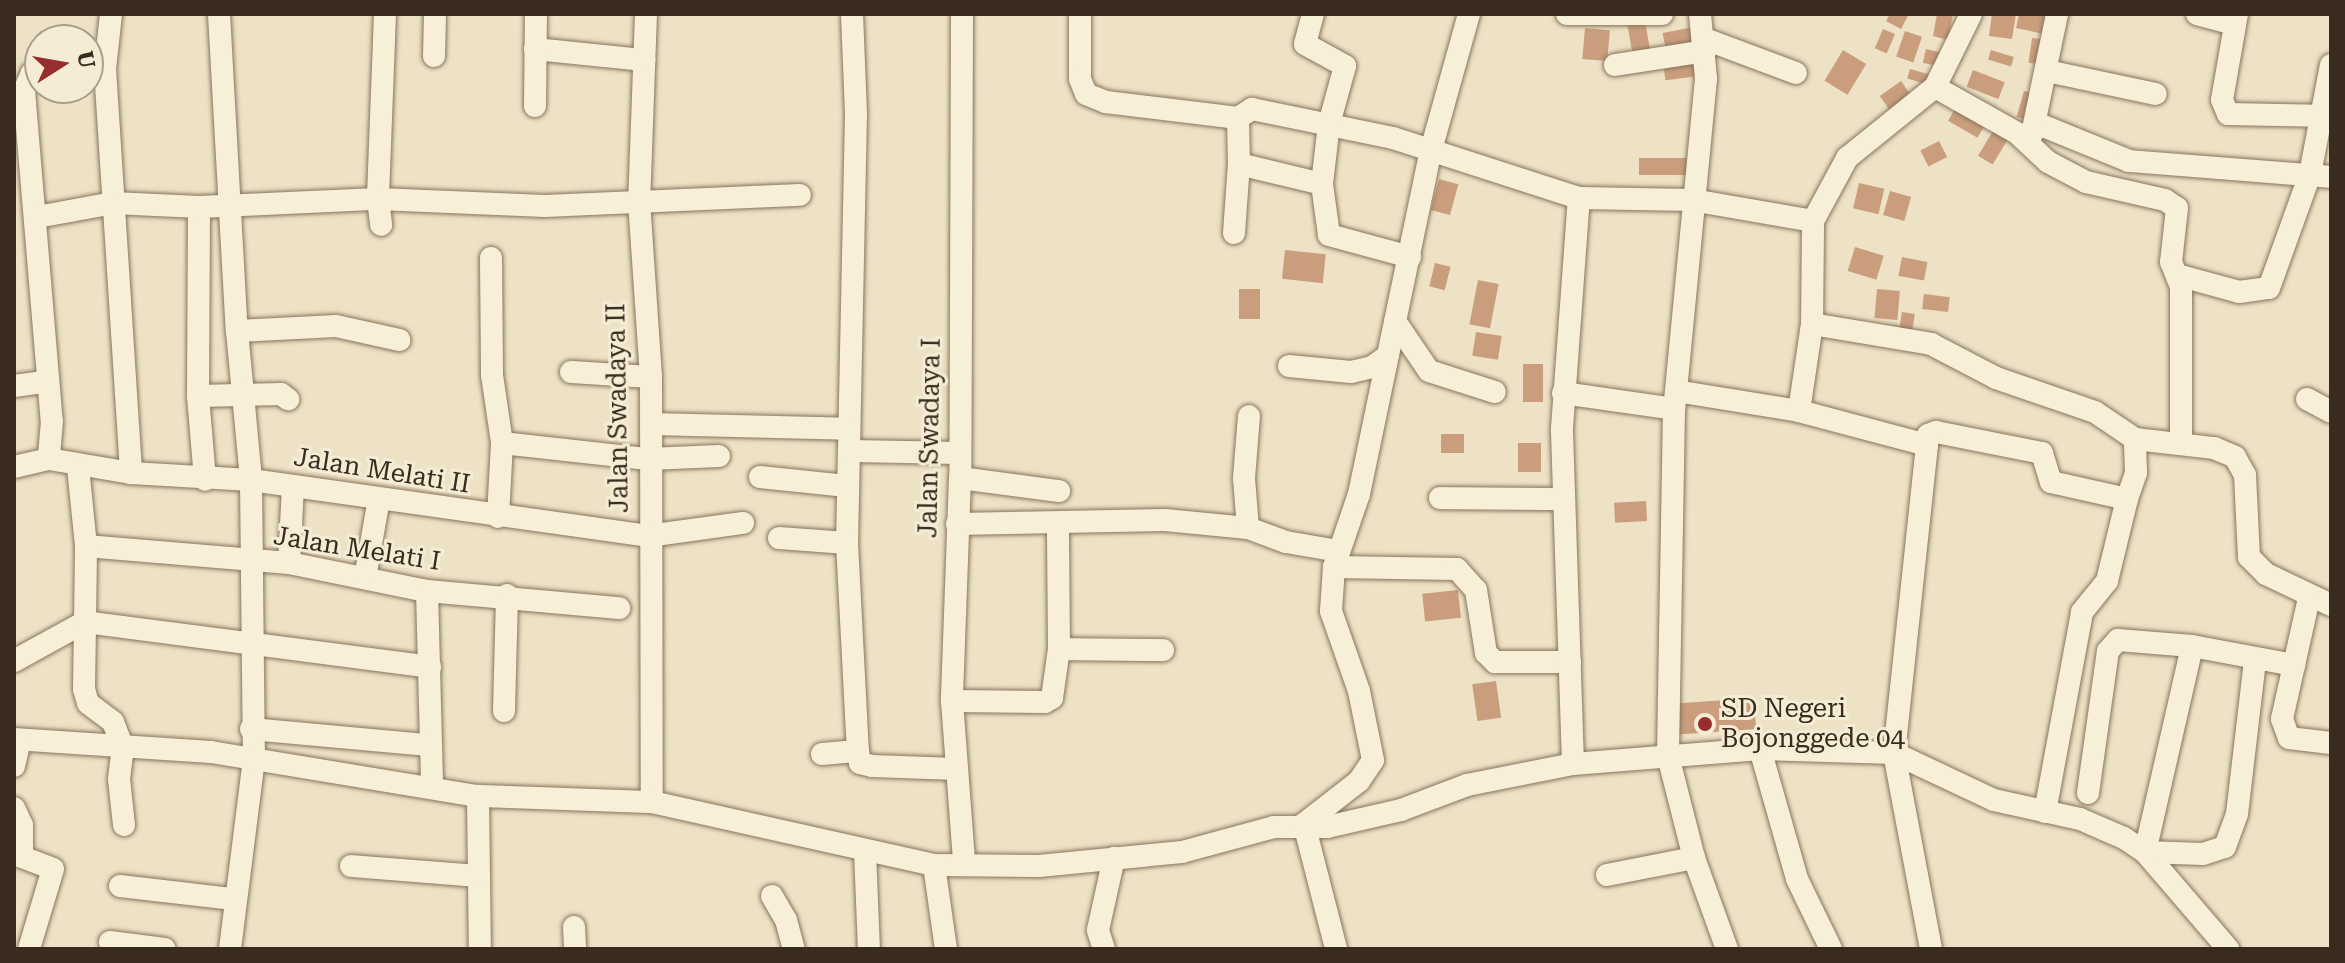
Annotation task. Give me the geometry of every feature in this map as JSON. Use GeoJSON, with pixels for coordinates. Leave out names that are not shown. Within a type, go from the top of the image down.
{"type":"FeatureCollection","features":[{"type":"Feature","properties":{"kind":"street"},"geometry":{"type":"LineString","coordinates":[[104,39],[111,14]]}},
{"type":"Feature","properties":{"kind":"street"},"geometry":{"type":"LineString","coordinates":[[219,14],[228,205],[251,480],[252,562],[251,729],[254,759],[233,899],[230,949]]}},
{"type":"Feature","properties":{"kind":"street"},"geometry":{"type":"LineString","coordinates":[[381,225],[378,199],[385,14]]}},
{"type":"Feature","properties":{"kind":"street"},"geometry":{"type":"LineString","coordinates":[[434,56],[435,14]]}},
{"type":"Feature","properties":{"kind":"street"},"geometry":{"type":"LineString","coordinates":[[535,106],[536,14]]}},
{"type":"Feature","properties":{"kind":"street","name":"Jalan Swadaya II"},"geometry":{"type":"LineString","coordinates":[[646,14],[639,201],[651,377],[648,536],[653,618],[652,802]]}},
{"type":"Feature","properties":{"kind":"street"},"geometry":{"type":"LineString","coordinates":[[852,14],[856,114],[847,543],[858,751],[860,763],[872,766],[957,769]]}},
{"type":"Feature","properties":{"kind":"street","name":"Jalan Swadaya I"},"geometry":{"type":"LineString","coordinates":[[962,14],[960,478],[952,701],[964,862]]}},
{"type":"Feature","properties":{"kind":"street"},"geometry":{"type":"LineString","coordinates":[[1080,14],[1080,79],[1086,94],[1106,102],[1238,118],[1252,109],[1329,124],[1431,150],[1579,198],[1692,200],[1813,221]]}},
{"type":"Feature","properties":{"kind":"street"},"geometry":{"type":"LineString","coordinates":[[1313,14],[1305,44],[1345,66],[1329,124],[1322,184],[1329,235],[1410,257]]}},
{"type":"Feature","properties":{"kind":"street"},"geometry":{"type":"LineString","coordinates":[[1304,824],[1359,781],[1373,760],[1359,691],[1331,611],[1336,559],[1359,494],[1431,150],[1469,14]]}},
{"type":"Feature","properties":{"kind":"street"},"geometry":{"type":"LineString","coordinates":[[1567,14],[1662,14]]}},
{"type":"Feature","properties":{"kind":"street"},"geometry":{"type":"LineString","coordinates":[[1700,14],[1705,45],[1692,200],[1692,250],[1675,400],[1668,756],[1694,858],[1727,949]]}},
{"type":"Feature","properties":{"kind":"street"},"geometry":{"type":"LineString","coordinates":[[1799,411],[1812,324],[1813,221],[1847,158],[1935,87],[1971,14]]}},
{"type":"Feature","properties":{"kind":"street"},"geometry":{"type":"LineString","coordinates":[[2057,14],[2032,133],[2048,162],[2086,182],[2165,200],[2177,208],[2171,262],[2181,276],[2181,443]]}},
{"type":"Feature","properties":{"kind":"street"},"geometry":{"type":"LineString","coordinates":[[2197,14],[2236,19],[2222,100],[2228,114],[2326,115]]}},
{"type":"Feature","properties":{"kind":"street"},"geometry":{"type":"LineString","coordinates":[[1615,65],[1705,45],[1796,73]]}},
{"type":"Feature","properties":{"kind":"street"},"geometry":{"type":"LineString","coordinates":[[535,49],[644,60]]}},
{"type":"Feature","properties":{"kind":"street"},"geometry":{"type":"LineString","coordinates":[[2047,71],[2156,94]]}},
{"type":"Feature","properties":{"kind":"street"},"geometry":{"type":"LineString","coordinates":[[2181,276],[2239,292],[2269,288],[2321,176],[2330,72]]}},
{"type":"Feature","properties":{"kind":"street"},"geometry":{"type":"LineString","coordinates":[[1935,87],[2032,133],[2129,161],[2321,176]]}},
{"type":"Feature","properties":{"kind":"street"},"geometry":{"type":"LineString","coordinates":[[25,104],[37,217],[48,381],[49,459]]}},
{"type":"Feature","properties":{"kind":"street"},"geometry":{"type":"LineString","coordinates":[[101,104],[113,203],[131,473]]}},
{"type":"Feature","properties":{"kind":"street"},"geometry":{"type":"LineString","coordinates":[[1234,233],[1239,164],[1238,118]]}},
{"type":"Feature","properties":{"kind":"street"},"geometry":{"type":"LineString","coordinates":[[1239,164],[1322,184]]}},
{"type":"Feature","properties":{"kind":"street"},"geometry":{"type":"LineString","coordinates":[[37,217],[113,203],[199,207],[378,199],[545,206],[800,195]]}},
{"type":"Feature","properties":{"kind":"street"},"geometry":{"type":"LineString","coordinates":[[1573,764],[1563,393],[1579,198]]}},
{"type":"Feature","properties":{"kind":"street"},"geometry":{"type":"LineString","coordinates":[[199,207],[198,396],[205,480]]}},
{"type":"Feature","properties":{"kind":"street"},"geometry":{"type":"LineString","coordinates":[[491,258],[492,375],[502,443],[498,517]]}},
{"type":"Feature","properties":{"kind":"street"},"geometry":{"type":"LineString","coordinates":[[1395,321],[1429,371],[1495,392]]}},
{"type":"Feature","properties":{"kind":"street"},"geometry":{"type":"LineString","coordinates":[[1812,324],[1931,344],[1996,378],[2095,412],[2135,439],[2181,443],[2235,457],[2245,475],[2249,557],[2266,574],[2320,602],[2294,665],[2282,719],[2284,733],[2331,743]]}},
{"type":"Feature","properties":{"kind":"street"},"geometry":{"type":"LineString","coordinates":[[237,331],[336,326],[399,340]]}},
{"type":"Feature","properties":{"kind":"street"},"geometry":{"type":"LineString","coordinates":[[1289,366],[1351,372],[1372,367],[1388,356]]}},
{"type":"Feature","properties":{"kind":"street"},"geometry":{"type":"LineString","coordinates":[[571,372],[651,377]]}},
{"type":"Feature","properties":{"kind":"street"},"geometry":{"type":"LineString","coordinates":[[14,386],[48,381]]}},
{"type":"Feature","properties":{"kind":"street"},"geometry":{"type":"LineString","coordinates":[[1563,393],[1799,411],[1927,445]]}},
{"type":"Feature","properties":{"kind":"street"},"geometry":{"type":"LineString","coordinates":[[198,396],[281,394],[288,399]]}},
{"type":"Feature","properties":{"kind":"street"},"geometry":{"type":"LineString","coordinates":[[2307,399],[2331,412]]}},
{"type":"Feature","properties":{"kind":"street"},"geometry":{"type":"LineString","coordinates":[[1248,528],[1244,478],[1249,416]]}},
{"type":"Feature","properties":{"kind":"street"},"geometry":{"type":"LineString","coordinates":[[651,424],[850,440],[959,453]]}},
{"type":"Feature","properties":{"kind":"street"},"geometry":{"type":"LineString","coordinates":[[1931,949],[1894,753],[1928,435],[1936,432],[2042,453],[2051,482],[2127,499]]}},
{"type":"Feature","properties":{"kind":"street"},"geometry":{"type":"LineString","coordinates":[[2045,812],[2082,612],[2107,581],[2136,473],[2135,439]]}},
{"type":"Feature","properties":{"kind":"street"},"geometry":{"type":"LineString","coordinates":[[502,443],[648,459],[719,456]]}},
{"type":"Feature","properties":{"kind":"street","name":"Jalan Melati II"},"geometry":{"type":"LineString","coordinates":[[14,467],[49,459],[78,467],[131,473],[205,480],[251,480],[648,536],[743,523]]}},
{"type":"Feature","properties":{"kind":"street"},"geometry":{"type":"LineString","coordinates":[[78,467],[86,546],[88,703],[107,714],[123,748],[119,779],[124,825]]}},
{"type":"Feature","properties":{"kind":"street"},"geometry":{"type":"LineString","coordinates":[[760,477],[847,486]]}},
{"type":"Feature","properties":{"kind":"street"},"geometry":{"type":"LineString","coordinates":[[960,478],[1059,491]]}},
{"type":"Feature","properties":{"kind":"street"},"geometry":{"type":"LineString","coordinates":[[289,563],[293,486]]}},
{"type":"Feature","properties":{"kind":"street"},"geometry":{"type":"LineString","coordinates":[[1440,498],[1564,499]]}},
{"type":"Feature","properties":{"kind":"street"},"geometry":{"type":"LineString","coordinates":[[365,578],[379,499]]}},
{"type":"Feature","properties":{"kind":"street"},"geometry":{"type":"LineString","coordinates":[[957,524],[1165,520],[1248,528],[1336,559],[1457,569],[1476,590],[1486,653],[1495,662],[1570,662]]}},
{"type":"Feature","properties":{"kind":"street"},"geometry":{"type":"LineString","coordinates":[[952,701],[1045,702],[1052,698],[1059,649],[1058,524]]}},
{"type":"Feature","properties":{"kind":"street"},"geometry":{"type":"LineString","coordinates":[[779,538],[847,543]]}},
{"type":"Feature","properties":{"kind":"street","name":"Jalan Melati I"},"geometry":{"type":"LineString","coordinates":[[86,546],[289,563],[427,591],[507,595],[619,608]]}},
{"type":"Feature","properties":{"kind":"street"},"geometry":{"type":"LineString","coordinates":[[427,591],[430,667],[428,745],[432,786]]}},
{"type":"Feature","properties":{"kind":"street"},"geometry":{"type":"LineString","coordinates":[[504,711],[507,595]]}},
{"type":"Feature","properties":{"kind":"street"},"geometry":{"type":"LineString","coordinates":[[14,661],[85,622],[430,667]]}},
{"type":"Feature","properties":{"kind":"street"},"geometry":{"type":"LineString","coordinates":[[2088,793],[2108,651],[2118,640],[2192,646],[2294,665]]}},
{"type":"Feature","properties":{"kind":"street"},"geometry":{"type":"LineString","coordinates":[[2145,852],[2192,646]]}},
{"type":"Feature","properties":{"kind":"street"},"geometry":{"type":"LineString","coordinates":[[1059,649],[1163,650]]}},
{"type":"Feature","properties":{"kind":"street"},"geometry":{"type":"LineString","coordinates":[[2145,852],[2203,854],[2225,847],[2237,814],[2255,660]]}},
{"type":"Feature","properties":{"kind":"street"},"geometry":{"type":"LineString","coordinates":[[251,729],[428,745]]}},
{"type":"Feature","properties":{"kind":"street"},"geometry":{"type":"LineString","coordinates":[[14,766],[17,740],[254,759],[478,796],[652,802],[934,865],[964,862],[1039,866],[1182,852],[1304,824],[1327,827],[1401,810],[1467,785],[1573,764],[1760,749],[1894,753],[1994,800],[2080,819],[2145,852],[2228,949]]}},
{"type":"Feature","properties":{"kind":"street"},"geometry":{"type":"LineString","coordinates":[[1760,749],[1797,879],[1831,949]]}},
{"type":"Feature","properties":{"kind":"street"},"geometry":{"type":"LineString","coordinates":[[822,754],[858,751]]}},
{"type":"Feature","properties":{"kind":"street"},"geometry":{"type":"LineString","coordinates":[[478,796],[480,949]]}},
{"type":"Feature","properties":{"kind":"street"},"geometry":{"type":"LineString","coordinates":[[14,808],[22,825],[22,857],[53,869],[29,949]]}},
{"type":"Feature","properties":{"kind":"street"},"geometry":{"type":"LineString","coordinates":[[1304,824],[1336,949]]}},
{"type":"Feature","properties":{"kind":"street"},"geometry":{"type":"LineString","coordinates":[[865,851],[869,949]]}},
{"type":"Feature","properties":{"kind":"street"},"geometry":{"type":"LineString","coordinates":[[1104,949],[1098,930],[1114,858]]}},
{"type":"Feature","properties":{"kind":"street"},"geometry":{"type":"LineString","coordinates":[[1607,875],[1694,858]]}},
{"type":"Feature","properties":{"kind":"street"},"geometry":{"type":"LineString","coordinates":[[934,865],[946,949]]}},
{"type":"Feature","properties":{"kind":"street"},"geometry":{"type":"LineString","coordinates":[[351,866],[477,876]]}},
{"type":"Feature","properties":{"kind":"street"},"geometry":{"type":"LineString","coordinates":[[120,886],[233,899]]}},
{"type":"Feature","properties":{"kind":"street"},"geometry":{"type":"LineString","coordinates":[[772,896],[786,920],[794,949]]}},
{"type":"Feature","properties":{"kind":"street"},"geometry":{"type":"LineString","coordinates":[[110,942],[165,949]]}},
{"type":"Feature","properties":{"kind":"building"},"geometry":{"type":"Polygon","coordinates":[[[1890,14],[1909,14],[1901,29],[1886,21],[1890,14]]]}},
{"type":"Feature","properties":{"kind":"building"},"geometry":{"type":"Polygon","coordinates":[[[1937,14],[1953,14],[1948,40],[1933,36],[1937,14]]]}},
{"type":"Feature","properties":{"kind":"building"},"geometry":{"type":"Polygon","coordinates":[[[1992,14],[2016,14],[2012,39],[1989,36],[1992,14]]]}},
{"type":"Feature","properties":{"kind":"building"},"geometry":{"type":"Polygon","coordinates":[[[2019,14],[2053,17],[2049,35],[2016,28],[2019,14]]]}},
{"type":"Feature","properties":{"kind":"building"},"geometry":{"type":"Polygon","coordinates":[[[1645,21],[1651,54],[1633,58],[1627,24],[1645,21]]]}},
{"type":"Feature","properties":{"kind":"building"},"geometry":{"type":"Polygon","coordinates":[[[1694,27],[1698,48],[1667,54],[1663,33],[1694,27]]]}},
{"type":"Feature","properties":{"kind":"building"},"geometry":{"type":"Polygon","coordinates":[[[1585,28],[1610,30],[1607,61],[1582,59],[1585,28]]]}},
{"type":"Feature","properties":{"kind":"building"},"geometry":{"type":"Polygon","coordinates":[[[1883,29],[1895,34],[1887,53],[1875,48],[1883,29]]]}},
{"type":"Feature","properties":{"kind":"building"},"geometry":{"type":"Polygon","coordinates":[[[1905,31],[1922,37],[1913,62],[1896,57],[1905,31]]]}},
{"type":"Feature","properties":{"kind":"building"},"geometry":{"type":"Polygon","coordinates":[[[2032,38],[2047,40],[2043,65],[2029,63],[2032,38]]]}},
{"type":"Feature","properties":{"kind":"building"},"geometry":{"type":"Polygon","coordinates":[[[1926,49],[1947,54],[1944,68],[1923,63],[1926,49]]]}},
{"type":"Feature","properties":{"kind":"building"},"geometry":{"type":"Polygon","coordinates":[[[1843,50],[1866,64],[1848,95],[1824,81],[1843,50]]]}},
{"type":"Feature","properties":{"kind":"building"},"geometry":{"type":"Polygon","coordinates":[[[1991,50],[2014,57],[2011,67],[1988,60],[1991,50]]]}},
{"type":"Feature","properties":{"kind":"building"},"geometry":{"type":"Polygon","coordinates":[[[1699,59],[1701,76],[1665,80],[1663,63],[1699,59]]]}},
{"type":"Feature","properties":{"kind":"building"},"geometry":{"type":"Polygon","coordinates":[[[1910,69],[1931,75],[1928,85],[1907,79],[1910,69]]]}},
{"type":"Feature","properties":{"kind":"building"},"geometry":{"type":"Polygon","coordinates":[[[1973,70],[2005,82],[1998,99],[1967,87],[1973,70]]]}},
{"type":"Feature","properties":{"kind":"building"},"geometry":{"type":"Polygon","coordinates":[[[1901,81],[1913,98],[1892,113],[1880,96],[1901,81]]]}},
{"type":"Feature","properties":{"kind":"building"},"geometry":{"type":"Polygon","coordinates":[[[2024,91],[2041,96],[2034,122],[2017,117],[2024,91]]]}},
{"type":"Feature","properties":{"kind":"building"},"geometry":{"type":"Polygon","coordinates":[[[1956,107],[1985,124],[1977,138],[1948,121],[1956,107]]]}},
{"type":"Feature","properties":{"kind":"building"},"geometry":{"type":"Polygon","coordinates":[[[1993,131],[2008,140],[1993,165],[1978,156],[1993,131]]]}},
{"type":"Feature","properties":{"kind":"building"},"geometry":{"type":"Polygon","coordinates":[[[1939,141],[1947,157],[1928,167],[1920,151],[1939,141]]]}},
{"type":"Feature","properties":{"kind":"building"},"geometry":{"type":"Polygon","coordinates":[[[1639,158],[1687,158],[1687,175],[1639,175],[1639,158]]]}},
{"type":"Feature","properties":{"kind":"building"},"geometry":{"type":"Polygon","coordinates":[[[1439,179],[1458,184],[1450,215],[1431,210],[1439,179]]]}},
{"type":"Feature","properties":{"kind":"building"},"geometry":{"type":"Polygon","coordinates":[[[1859,183],[1884,189],[1878,214],[1853,208],[1859,183]]]}},
{"type":"Feature","properties":{"kind":"building"},"geometry":{"type":"Polygon","coordinates":[[[1890,191],[1911,197],[1904,221],[1883,215],[1890,191]]]}},
{"type":"Feature","properties":{"kind":"building"},"geometry":{"type":"Polygon","coordinates":[[[1855,247],[1884,256],[1876,280],[1848,271],[1855,247]]]}},
{"type":"Feature","properties":{"kind":"building"},"geometry":{"type":"Polygon","coordinates":[[[1285,250],[1326,254],[1323,283],[1282,279],[1285,250]]]}},
{"type":"Feature","properties":{"kind":"building"},"geometry":{"type":"Polygon","coordinates":[[[1902,257],[1928,262],[1924,281],[1898,276],[1902,257]]]}},
{"type":"Feature","properties":{"kind":"building"},"geometry":{"type":"Polygon","coordinates":[[[1435,263],[1451,267],[1445,290],[1429,286],[1435,263]]]}},
{"type":"Feature","properties":{"kind":"building"},"geometry":{"type":"Polygon","coordinates":[[[1478,280],[1499,284],[1490,328],[1469,324],[1478,280]]]}},
{"type":"Feature","properties":{"kind":"building"},"geometry":{"type":"Polygon","coordinates":[[[1239,289],[1260,289],[1260,319],[1239,319],[1239,289]]]}},
{"type":"Feature","properties":{"kind":"building"},"geometry":{"type":"Polygon","coordinates":[[[1877,289],[1900,291],[1897,320],[1874,318],[1877,289]]]}},
{"type":"Feature","properties":{"kind":"building"},"geometry":{"type":"Polygon","coordinates":[[[1924,294],[1950,297],[1948,312],[1922,309],[1924,294]]]}},
{"type":"Feature","properties":{"kind":"building"},"geometry":{"type":"Polygon","coordinates":[[[1902,312],[1915,314],[1912,333],[1899,331],[1902,312]]]}},
{"type":"Feature","properties":{"kind":"building"},"geometry":{"type":"Polygon","coordinates":[[[1476,332],[1502,336],[1498,360],[1472,356],[1476,332]]]}},
{"type":"Feature","properties":{"kind":"building"},"geometry":{"type":"Polygon","coordinates":[[[1523,364],[1543,364],[1543,402],[1523,402],[1523,364]]]}},
{"type":"Feature","properties":{"kind":"building"},"geometry":{"type":"Polygon","coordinates":[[[1441,434],[1464,434],[1464,453],[1441,453],[1441,434]]]}},
{"type":"Feature","properties":{"kind":"building"},"geometry":{"type":"Polygon","coordinates":[[[1518,443],[1541,443],[1541,472],[1518,472],[1518,443]]]}},
{"type":"Feature","properties":{"kind":"building"},"geometry":{"type":"Polygon","coordinates":[[[1646,501],[1647,521],[1615,523],[1614,503],[1646,501]]]}},
{"type":"Feature","properties":{"kind":"building"},"geometry":{"type":"Polygon","coordinates":[[[1458,590],[1461,618],[1425,622],[1422,594],[1458,590]]]}},
{"type":"Feature","properties":{"kind":"building"},"geometry":{"type":"Polygon","coordinates":[[[1496,681],[1501,718],[1477,721],[1472,684],[1496,681]]]}},
{"type":"Feature","properties":{"kind":"building"},"geometry":{"type":"Polygon","coordinates":[[[1754,698],[1756,729],[1674,735],[1672,704],[1754,698]]]}},
{"type":"Feature","properties":{"kind":"place","name":"SD Negeri Bojonggede 04"},"geometry":{"type":"Point","coordinates":[1705,724]}}]}
